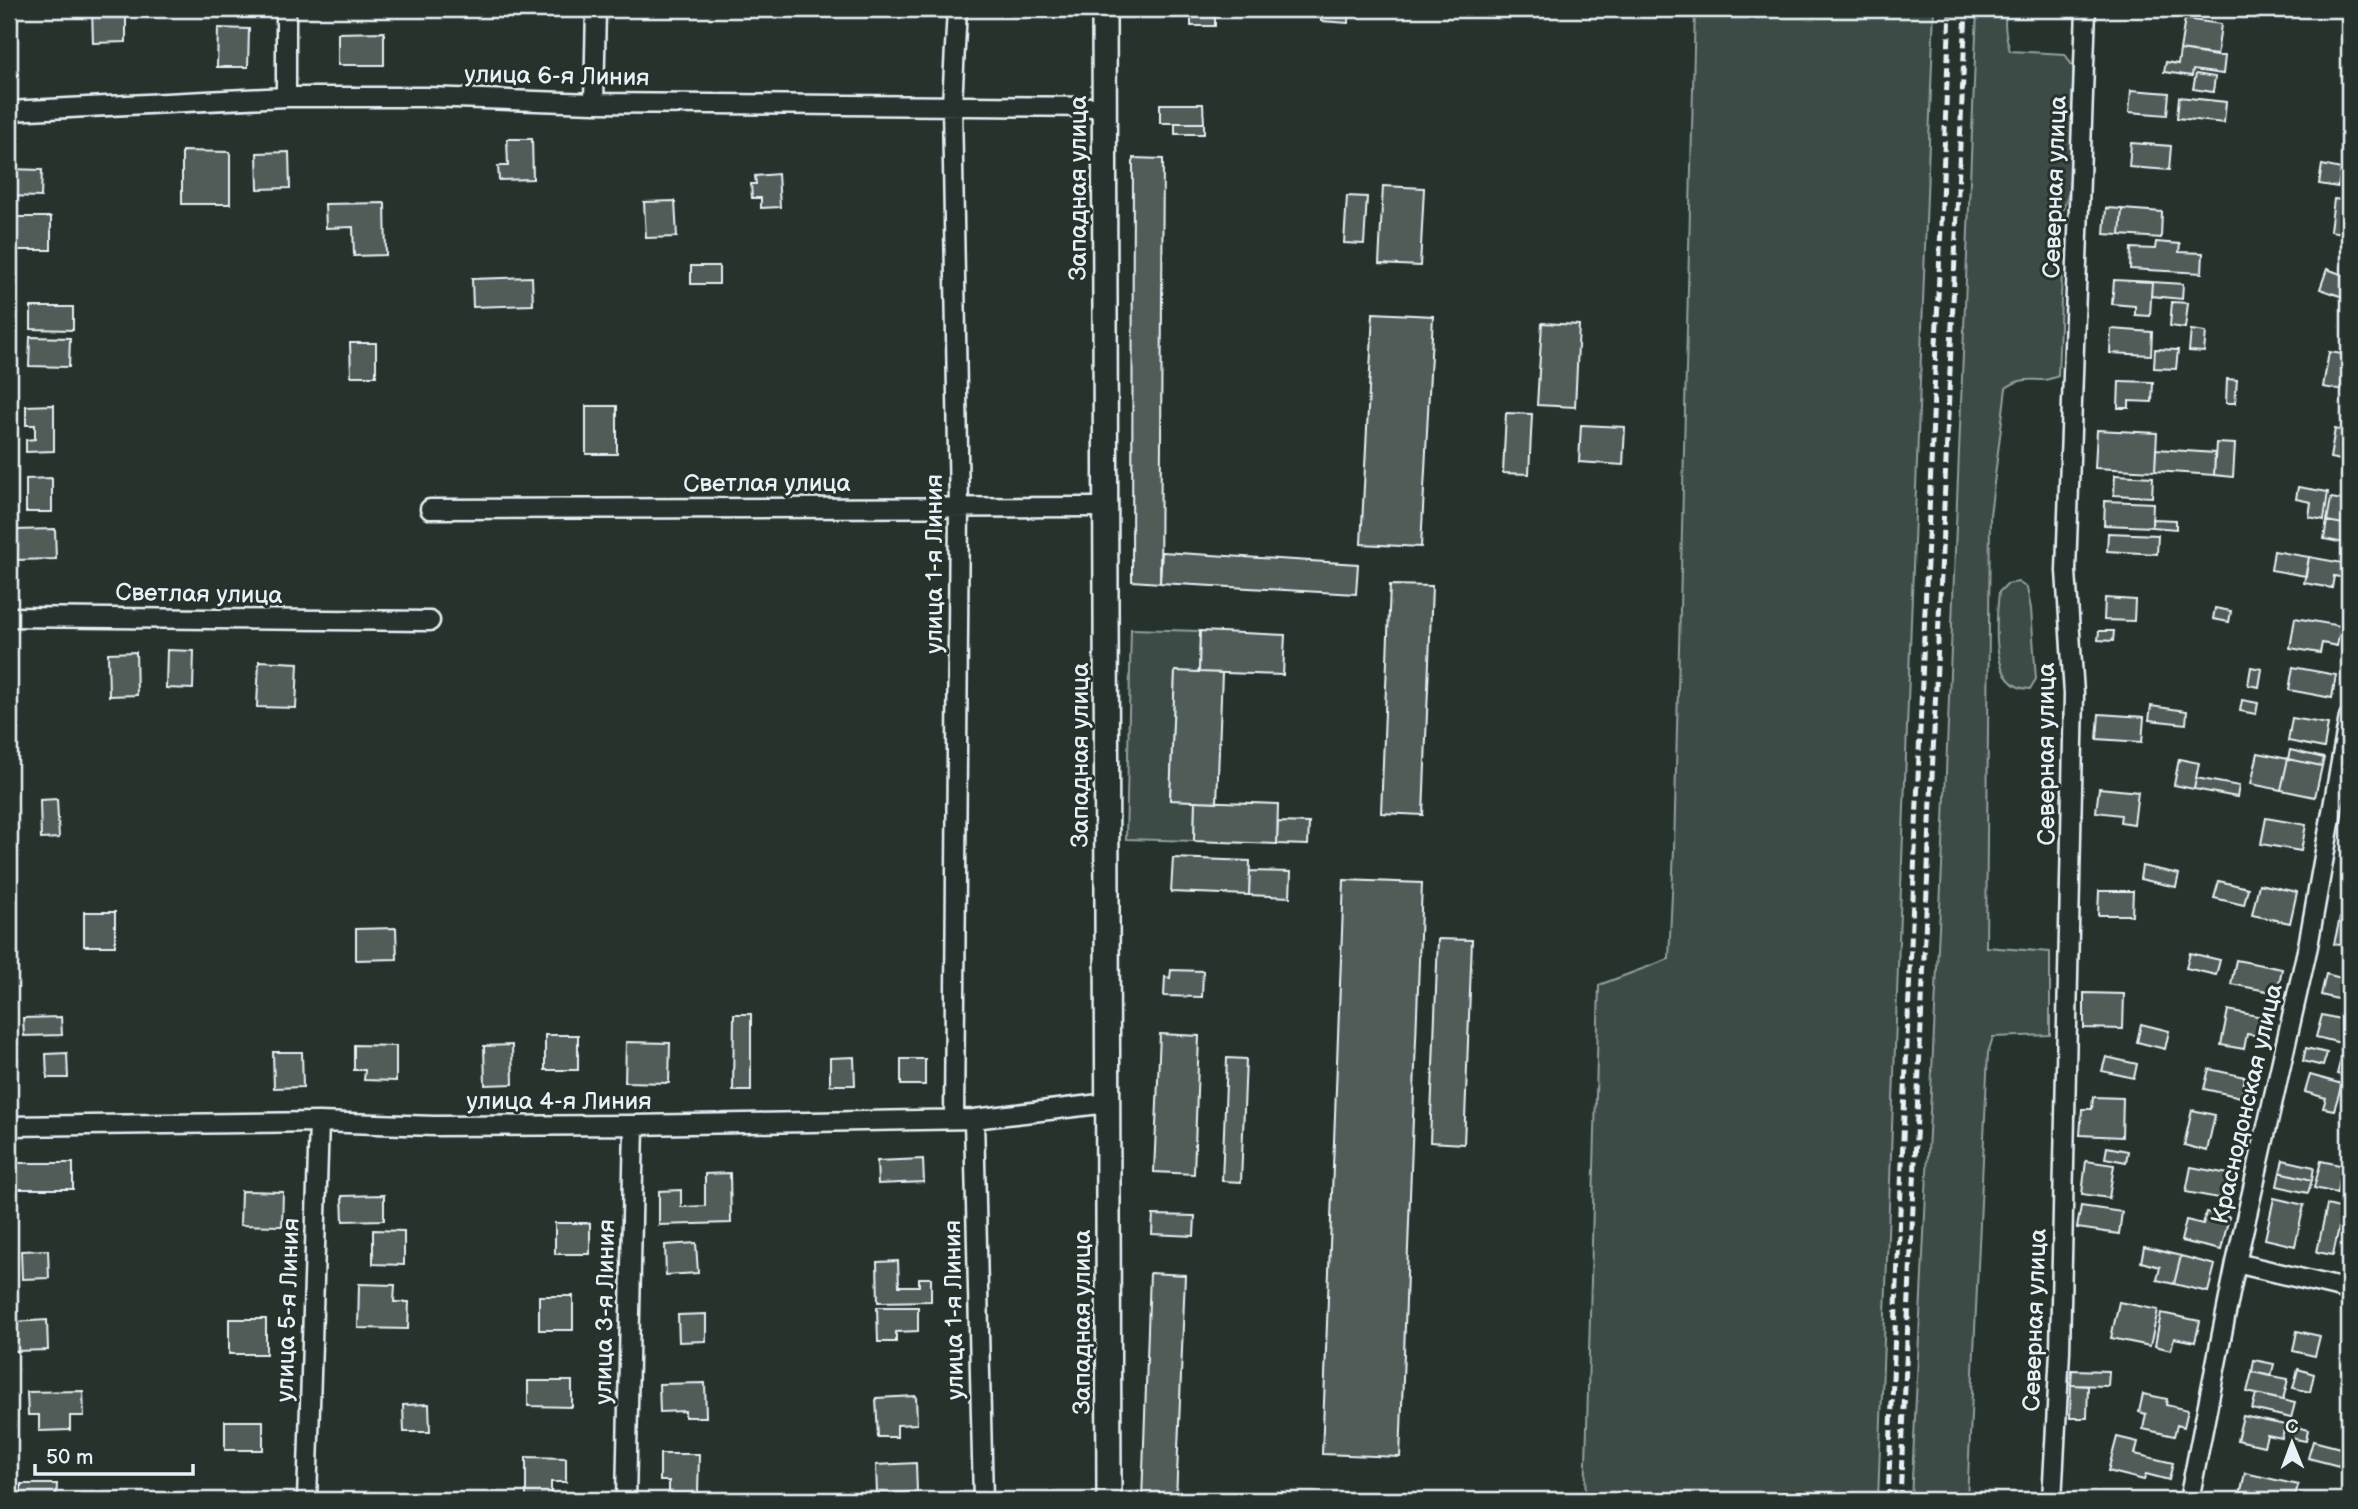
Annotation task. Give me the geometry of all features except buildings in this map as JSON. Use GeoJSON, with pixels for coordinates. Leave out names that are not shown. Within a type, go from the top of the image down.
{"type":"FeatureCollection","features":[{"type":"Feature","properties":{"kind":"street"},"geometry":{"type":"LineString","coordinates":[[286,9],[286,97]]}},
{"type":"Feature","properties":{"kind":"street"},"geometry":{"type":"LineString","coordinates":[[594,103],[596,9]]}},
{"type":"Feature","properties":{"kind":"street","name":"улица 1-я Линия"},"geometry":{"type":"LineString","coordinates":[[954,1119],[959,507],[952,105],[957,9]]}},
{"type":"Feature","properties":{"kind":"street","name":"Западная улица"},"geometry":{"type":"LineString","coordinates":[[1104,9],[1109,1500]]}},
{"type":"Feature","properties":{"kind":"street","name":"Северная улица"},"geometry":{"type":"LineString","coordinates":[[2052,1500],[2060,1351],[2073,708],[2066,571],[2086,9]]}},
{"type":"Feature","properties":{"kind":"street","name":"улица 6-я Линия"},"geometry":{"type":"LineString","coordinates":[[9,111],[286,97],[426,97],[594,103],[1104,107]]}},
{"type":"Feature","properties":{"kind":"street","name":"Светлая улица"},"geometry":{"type":"LineString","coordinates":[[430,509],[1105,507]]}},
{"type":"Feature","properties":{"kind":"street","name":"Светлая улица"},"geometry":{"type":"LineString","coordinates":[[9,617],[430,621]]}},
{"type":"Feature","properties":{"kind":"street","name":"Краснодонская улица"},"geometry":{"type":"LineString","coordinates":[[2189,1500],[2236,1263],[2308,946],[2349,717]]}},
{"type":"Feature","properties":{"kind":"street","name":"улица 4-я Линия"},"geometry":{"type":"LineString","coordinates":[[9,1126],[319,1122],[435,1126],[634,1125],[974,1119],[1108,1103]]}},
{"type":"Feature","properties":{"kind":"street","name":"улица 1-я Линия"},"geometry":{"type":"LineString","coordinates":[[974,1119],[983,1500]]}},
{"type":"Feature","properties":{"kind":"street","name":"улица 5-я Линия"},"geometry":{"type":"LineString","coordinates":[[307,1500],[319,1122]]}},
{"type":"Feature","properties":{"kind":"street","name":"улица 3-я Линия"},"geometry":{"type":"LineString","coordinates":[[626,1500],[634,1125]]}},
{"type":"Feature","properties":{"kind":"street"},"geometry":{"type":"LineString","coordinates":[[2236,1263],[2349,1290]]}},
{"type":"Feature","properties":{"kind":"shaded area"},"geometry":{"type":"Polygon","coordinates":[[[1695,9],[1934,9],[1878,1500],[1585,1500],[1599,985],[1669,959],[1695,9]]]}},
{"type":"Feature","properties":{"kind":"shaded area"},"geometry":{"type":"Polygon","coordinates":[[[1977,9],[2007,9],[2005,20],[2010,51],[2065,54],[2073,67],[2074,133],[2069,192],[2053,237],[2054,253],[2062,273],[2058,376],[2045,380],[2021,381],[2006,388],[1990,515],[1986,947],[2050,952],[2050,1035],[1993,1037],[1988,1053],[1967,1500],[1911,1500],[1943,846],[1977,9]]]}},
{"type":"Feature","properties":{"kind":"shaded area"},"geometry":{"type":"Polygon","coordinates":[[[2018,582],[2027,588],[2031,609],[2036,679],[2030,689],[2017,686],[2007,678],[1998,651],[1999,592],[2007,584],[2018,582]]]}},
{"type":"Feature","properties":{"kind":"shaded area"},"geometry":{"type":"Polygon","coordinates":[[[1131,629],[1200,631],[1199,672],[1175,672],[1170,799],[1195,801],[1194,841],[1126,839],[1131,629]]]}},
{"type":"Feature","properties":{"kind":"railway"},"geometry":{"type":"LineString","coordinates":[[1888,1500],[1950,9]]}},
{"type":"Feature","properties":{"kind":"railway"},"geometry":{"type":"LineString","coordinates":[[1900,1500],[1966,9]]}}]}
